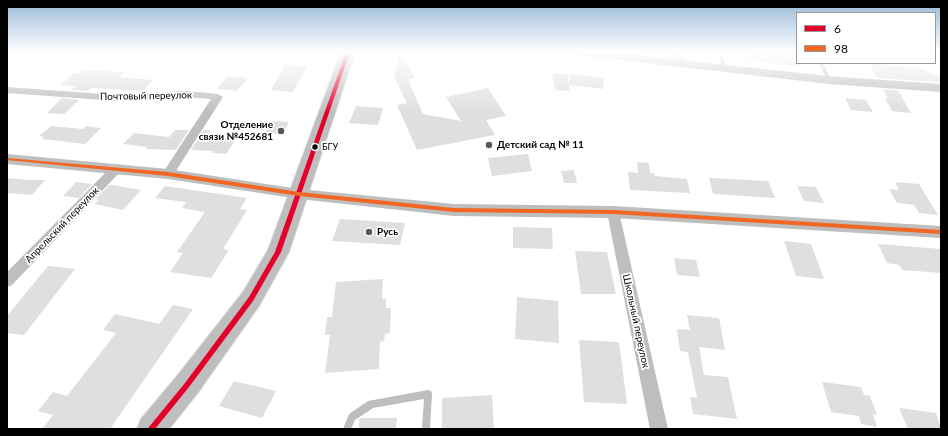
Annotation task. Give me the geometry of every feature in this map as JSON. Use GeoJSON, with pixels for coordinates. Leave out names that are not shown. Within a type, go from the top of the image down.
{"type":"FeatureCollection","features":[{"type":"Feature","properties":{"kind":"main road"},"geometry":{"type":"LineString","coordinates":[[151,429],[188,385],[251,299],[278,252],[341,72]]}},
{"type":"Feature","properties":{"kind":"street"},"geometry":{"type":"LineString","coordinates":[[762,72],[829,80],[941,88]]}},
{"type":"Feature","properties":{"kind":"street","name":"Почтовый переулок"},"geometry":{"type":"LineString","coordinates":[[7,90],[118,98],[186,94],[218,97],[168,174]]}},
{"type":"Feature","properties":{"kind":"street"},"geometry":{"type":"LineString","coordinates":[[7,159],[118,168],[299,194],[454,210],[613,212],[941,232]]}},
{"type":"Feature","properties":{"kind":"street","name":"Апрельский переулок"},"geometry":{"type":"LineString","coordinates":[[7,281],[118,168]]}},
{"type":"Feature","properties":{"kind":"street","name":"Школьный переулок"},"geometry":{"type":"LineString","coordinates":[[613,212],[659,429]]}},
{"type":"Feature","properties":{"kind":"lane"},"geometry":{"type":"LineString","coordinates":[[825,72],[829,80]]}},
{"type":"Feature","properties":{"kind":"lane"},"geometry":{"type":"LineString","coordinates":[[347,429],[352,417],[371,404],[428,394],[426,429]]}},
{"type":"Feature","properties":{"kind":"building"},"geometry":{"type":"Polygon","coordinates":[[[124,72],[119,77],[153,80],[143,91],[92,88],[88,91],[71,90],[76,86],[61,85],[74,73],[124,72]]]}},
{"type":"Feature","properties":{"kind":"building"},"geometry":{"type":"Polygon","coordinates":[[[281,72],[304,72],[293,92],[271,90],[281,72]]]}},
{"type":"Feature","properties":{"kind":"building"},"geometry":{"type":"Polygon","coordinates":[[[395,72],[412,72],[415,78],[408,80],[423,114],[461,121],[446,97],[488,88],[506,116],[486,120],[495,135],[417,150],[397,105],[407,103],[394,77],[395,72]]]}},
{"type":"Feature","properties":{"kind":"building"},"geometry":{"type":"Polygon","coordinates":[[[874,72],[930,72],[941,77],[941,82],[877,78],[874,72]]]}},
{"type":"Feature","properties":{"kind":"building"},"geometry":{"type":"Polygon","coordinates":[[[552,74],[567,74],[570,91],[555,90],[552,74]]]}},
{"type":"Feature","properties":{"kind":"building"},"geometry":{"type":"Polygon","coordinates":[[[570,74],[604,78],[603,89],[569,85],[570,74]]]}},
{"type":"Feature","properties":{"kind":"building"},"geometry":{"type":"Polygon","coordinates":[[[227,76],[248,78],[237,91],[217,89],[227,76]]]}},
{"type":"Feature","properties":{"kind":"building"},"geometry":{"type":"Polygon","coordinates":[[[883,89],[898,90],[911,113],[892,111],[885,98],[888,99],[883,89]]]}},
{"type":"Feature","properties":{"kind":"building"},"geometry":{"type":"Polygon","coordinates":[[[62,98],[79,100],[64,114],[47,113],[62,98]]]}},
{"type":"Feature","properties":{"kind":"building"},"geometry":{"type":"Polygon","coordinates":[[[845,98],[866,100],[873,112],[851,110],[845,98]]]}},
{"type":"Feature","properties":{"kind":"building"},"geometry":{"type":"Polygon","coordinates":[[[356,106],[383,108],[378,125],[349,123],[356,106]]]}},
{"type":"Feature","properties":{"kind":"building"},"geometry":{"type":"Polygon","coordinates":[[[271,121],[289,122],[283,134],[265,133],[271,121]]]}},
{"type":"Feature","properties":{"kind":"building"},"geometry":{"type":"Polygon","coordinates":[[[51,126],[83,129],[86,126],[101,128],[85,144],[42,139],[44,137],[39,136],[51,126]]]}},
{"type":"Feature","properties":{"kind":"building"},"geometry":{"type":"Polygon","coordinates":[[[175,130],[189,130],[176,150],[146,149],[147,147],[123,144],[134,133],[169,137],[175,130]]]}},
{"type":"Feature","properties":{"kind":"building"},"geometry":{"type":"Polygon","coordinates":[[[204,130],[211,130],[207,137],[236,139],[226,154],[212,153],[214,151],[191,150],[204,130]]]}},
{"type":"Feature","properties":{"kind":"building"},"geometry":{"type":"Polygon","coordinates":[[[528,154],[532,171],[492,176],[488,158],[528,154]]]}},
{"type":"Feature","properties":{"kind":"building"},"geometry":{"type":"Polygon","coordinates":[[[637,162],[649,163],[650,173],[654,173],[655,176],[687,179],[690,193],[630,190],[628,172],[638,173],[637,162]]]}},
{"type":"Feature","properties":{"kind":"building"},"geometry":{"type":"Polygon","coordinates":[[[574,170],[577,183],[564,183],[561,171],[574,170]]]}},
{"type":"Feature","properties":{"kind":"building"},"geometry":{"type":"Polygon","coordinates":[[[7,178],[45,180],[32,195],[7,193],[7,178]]]}},
{"type":"Feature","properties":{"kind":"building"},"geometry":{"type":"Polygon","coordinates":[[[709,178],[768,181],[775,198],[713,194],[709,178]]]}},
{"type":"Feature","properties":{"kind":"building"},"geometry":{"type":"Polygon","coordinates":[[[76,182],[92,184],[79,198],[63,196],[76,182]]]}},
{"type":"Feature","properties":{"kind":"building"},"geometry":{"type":"Polygon","coordinates":[[[895,182],[919,184],[938,215],[919,213],[914,205],[897,203],[889,189],[899,190],[895,182]]]}},
{"type":"Feature","properties":{"kind":"building"},"geometry":{"type":"Polygon","coordinates":[[[109,185],[141,190],[123,210],[94,204],[99,200],[96,199],[109,185]]]}},
{"type":"Feature","properties":{"kind":"building"},"geometry":{"type":"Polygon","coordinates":[[[165,186],[247,198],[240,209],[247,210],[223,249],[229,250],[211,278],[170,272],[183,253],[177,252],[205,212],[182,208],[186,202],[155,198],[165,186]]]}},
{"type":"Feature","properties":{"kind":"building"},"geometry":{"type":"Polygon","coordinates":[[[797,186],[816,187],[824,203],[804,201],[797,186]]]}},
{"type":"Feature","properties":{"kind":"building","name":"Русь"},"geometry":{"type":"Polygon","coordinates":[[[340,219],[405,223],[400,245],[332,241],[340,219]]]}},
{"type":"Feature","properties":{"kind":"building"},"geometry":{"type":"Polygon","coordinates":[[[513,227],[552,228],[553,249],[513,248],[513,227]]]}},
{"type":"Feature","properties":{"kind":"building"},"geometry":{"type":"Polygon","coordinates":[[[784,241],[811,244],[824,279],[796,276],[784,241]]]}},
{"type":"Feature","properties":{"kind":"building"},"geometry":{"type":"Polygon","coordinates":[[[878,244],[941,249],[941,273],[902,270],[899,265],[887,263],[878,244]]]}},
{"type":"Feature","properties":{"kind":"building"},"geometry":{"type":"Polygon","coordinates":[[[575,251],[607,252],[616,294],[581,294],[575,251]]]}},
{"type":"Feature","properties":{"kind":"building"},"geometry":{"type":"Polygon","coordinates":[[[674,258],[696,260],[700,277],[677,275],[674,258]]]}},
{"type":"Feature","properties":{"kind":"building"},"geometry":{"type":"Polygon","coordinates":[[[48,266],[75,269],[24,335],[7,333],[7,316],[48,266]]]}},
{"type":"Feature","properties":{"kind":"building"},"geometry":{"type":"Polygon","coordinates":[[[383,279],[382,299],[386,299],[386,308],[391,308],[390,333],[385,334],[384,341],[380,342],[379,369],[325,373],[330,335],[325,335],[327,317],[332,317],[336,282],[383,279]]]}},
{"type":"Feature","properties":{"kind":"building"},"geometry":{"type":"Polygon","coordinates":[[[517,297],[558,301],[559,343],[515,339],[517,297]]]}},
{"type":"Feature","properties":{"kind":"building"},"geometry":{"type":"Polygon","coordinates":[[[173,305],[193,309],[110,429],[42,429],[53,415],[38,411],[53,392],[67,396],[116,333],[103,330],[115,314],[159,324],[173,305]]]}},
{"type":"Feature","properties":{"kind":"building"},"geometry":{"type":"Polygon","coordinates":[[[687,315],[719,318],[725,350],[699,347],[704,375],[728,377],[737,419],[693,414],[690,397],[697,398],[688,352],[680,351],[677,329],[690,330],[687,315]]]}},
{"type":"Feature","properties":{"kind":"building"},"geometry":{"type":"Polygon","coordinates":[[[579,340],[619,342],[627,404],[584,402],[579,340]]]}},
{"type":"Feature","properties":{"kind":"building"},"geometry":{"type":"Polygon","coordinates":[[[234,381],[276,391],[262,418],[219,406],[234,381]]]}},
{"type":"Feature","properties":{"kind":"building"},"geometry":{"type":"Polygon","coordinates":[[[822,382],[861,387],[864,395],[870,396],[877,415],[873,414],[877,427],[861,424],[859,416],[831,412],[822,382]]]}},
{"type":"Feature","properties":{"kind":"building"},"geometry":{"type":"Polygon","coordinates":[[[492,395],[494,429],[442,429],[442,398],[492,395]]]}},
{"type":"Feature","properties":{"kind":"building"},"geometry":{"type":"Polygon","coordinates":[[[899,408],[936,413],[941,429],[908,429],[899,408]]]}},
{"type":"Feature","properties":{"kind":"building"},"geometry":{"type":"Polygon","coordinates":[[[397,418],[396,429],[359,429],[359,419],[397,418]]]}},
{"type":"Feature","properties":{"kind":"transit line","name":"6"},"geometry":{"type":"LineString","coordinates":[[151,429],[187,385],[251,299],[278,252],[341,72]]}},
{"type":"Feature","properties":{"kind":"transit line","name":"98"},"geometry":{"type":"LineString","coordinates":[[7,159],[168,174],[299,194],[454,210],[613,212],[941,232]]}},
{"type":"Feature","properties":{"kind":"place","name":"Отделение связи №452681"},"geometry":{"type":"Point","coordinates":[281,131]}},
{"type":"Feature","properties":{"kind":"place","name":"Детский сад № 11"},"geometry":{"type":"Point","coordinates":[489,145]}},
{"type":"Feature","properties":{"kind":"place","name":"БГУ"},"geometry":{"type":"Point","coordinates":[315,147]}},
{"type":"Feature","properties":{"kind":"place","name":"Русь"},"geometry":{"type":"Point","coordinates":[369,232]}}]}
